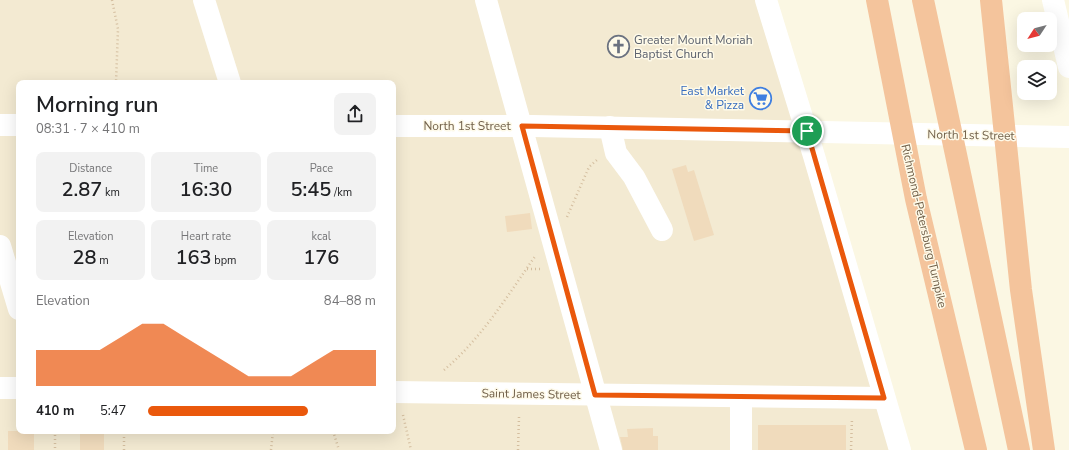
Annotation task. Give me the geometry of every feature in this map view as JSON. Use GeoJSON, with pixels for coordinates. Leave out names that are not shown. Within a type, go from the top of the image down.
{"type":"FeatureCollection","features":[{"type":"Feature","properties":{"kind":"highway","name":"Richmond-Petersburg Turnpike"},"geometry":{"type":"LineString","coordinates":[[877,0],[916,199],[976,450]]}},
{"type":"Feature","properties":{"kind":"highway"},"geometry":{"type":"LineString","coordinates":[[923,0],[1019,450]]}},
{"type":"Feature","properties":{"kind":"highway"},"geometry":{"type":"LineString","coordinates":[[991,0],[1022,297],[1044,450]]}},
{"type":"Feature","properties":{"kind":"street"},"geometry":{"type":"LineString","coordinates":[[204,0],[229,80]]}},
{"type":"Feature","properties":{"kind":"street"},"geometry":{"type":"LineString","coordinates":[[486,0],[611,450]]}},
{"type":"Feature","properties":{"kind":"street"},"geometry":{"type":"LineString","coordinates":[[766,0],[807,131],[900,450]]}},
{"type":"Feature","properties":{"kind":"street"},"geometry":{"type":"LineString","coordinates":[[1059,8],[1069,67]]}},
{"type":"Feature","properties":{"kind":"street"},"geometry":{"type":"LineString","coordinates":[[0,125],[16,125]]}},
{"type":"Feature","properties":{"kind":"street","name":"North 1st Street"},"geometry":{"type":"LineString","coordinates":[[396,126],[610,127],[840,133],[1066,136]]}},
{"type":"Feature","properties":{"kind":"street"},"geometry":{"type":"LineString","coordinates":[[610,127],[616,153],[634,177],[662,230]]}},
{"type":"Feature","properties":{"kind":"street"},"geometry":{"type":"LineString","coordinates":[[0,246],[16,299]]}},
{"type":"Feature","properties":{"kind":"street"},"geometry":{"type":"LineString","coordinates":[[0,388],[16,388]]}},
{"type":"Feature","properties":{"kind":"street","name":"Saint James Street"},"geometry":{"type":"LineString","coordinates":[[396,392],[884,398]]}},
{"type":"Feature","properties":{"kind":"street"},"geometry":{"type":"LineString","coordinates":[[741,397],[741,450]]}},
{"type":"Feature","properties":{"kind":"path"},"geometry":{"type":"LineString","coordinates":[[112,0],[118,29],[116,80]]}},
{"type":"Feature","properties":{"kind":"path"},"geometry":{"type":"LineString","coordinates":[[566,220],[589,167],[603,154]]}},
{"type":"Feature","properties":{"kind":"path"},"geometry":{"type":"LineString","coordinates":[[444,370],[460,357],[484,328],[539,252]]}},
{"type":"Feature","properties":{"kind":"path"},"geometry":{"type":"LineString","coordinates":[[403,415],[411,450]]}},
{"type":"Feature","properties":{"kind":"path"},"geometry":{"type":"LineString","coordinates":[[518,417],[518,450]]}},
{"type":"Feature","properties":{"kind":"path"},"geometry":{"type":"LineString","coordinates":[[851,450],[852,418]]}},
{"type":"Feature","properties":{"kind":"path"},"geometry":{"type":"LineString","coordinates":[[55,434],[55,450]]}},
{"type":"Feature","properties":{"kind":"path"},"geometry":{"type":"LineString","coordinates":[[124,434],[124,450]]}},
{"type":"Feature","properties":{"kind":"path"},"geometry":{"type":"LineString","coordinates":[[271,450],[273,434]]}},
{"type":"Feature","properties":{"kind":"path"},"geometry":{"type":"LineString","coordinates":[[334,434],[338,450]]}},
{"type":"Feature","properties":{"kind":"shaded area"},"geometry":{"type":"Polygon","coordinates":[[[0,0],[766,0],[900,450],[0,450],[0,0]]]}},
{"type":"Feature","properties":{"kind":"building"},"geometry":{"type":"Polygon","coordinates":[[[686,165],[688,172],[694,170],[714,235],[694,241],[672,169],[686,165]]]}},
{"type":"Feature","properties":{"kind":"building"},"geometry":{"type":"Polygon","coordinates":[[[530,213],[532,229],[507,232],[505,216],[530,213]]]}},
{"type":"Feature","properties":{"kind":"building"},"geometry":{"type":"Polygon","coordinates":[[[758,425],[846,425],[846,450],[758,450],[758,425]]]}},
{"type":"Feature","properties":{"kind":"building"},"geometry":{"type":"Polygon","coordinates":[[[653,428],[653,436],[658,436],[658,450],[623,450],[620,437],[628,437],[627,429],[653,428]]]}},
{"type":"Feature","properties":{"kind":"building"},"geometry":{"type":"Polygon","coordinates":[[[8,431],[16,431],[16,434],[34,434],[34,450],[8,450],[8,431]]]}},
{"type":"Feature","properties":{"kind":"building"},"geometry":{"type":"Polygon","coordinates":[[[80,434],[104,434],[104,450],[80,450],[80,434]]]}},
{"type":"Feature","properties":{"kind":"place","name":"Greater Mount Moriah Baptist Church"},"geometry":{"type":"Point","coordinates":[619,47]}},
{"type":"Feature","properties":{"kind":"place","name":"East Market & Pizza"},"geometry":{"type":"Point","coordinates":[760,98]}},
{"type":"Feature","properties":{"kind":"route"},"geometry":{"type":"LineString","coordinates":[[522,126],[807,131],[884,398],[595,395],[522,126]]}}]}
